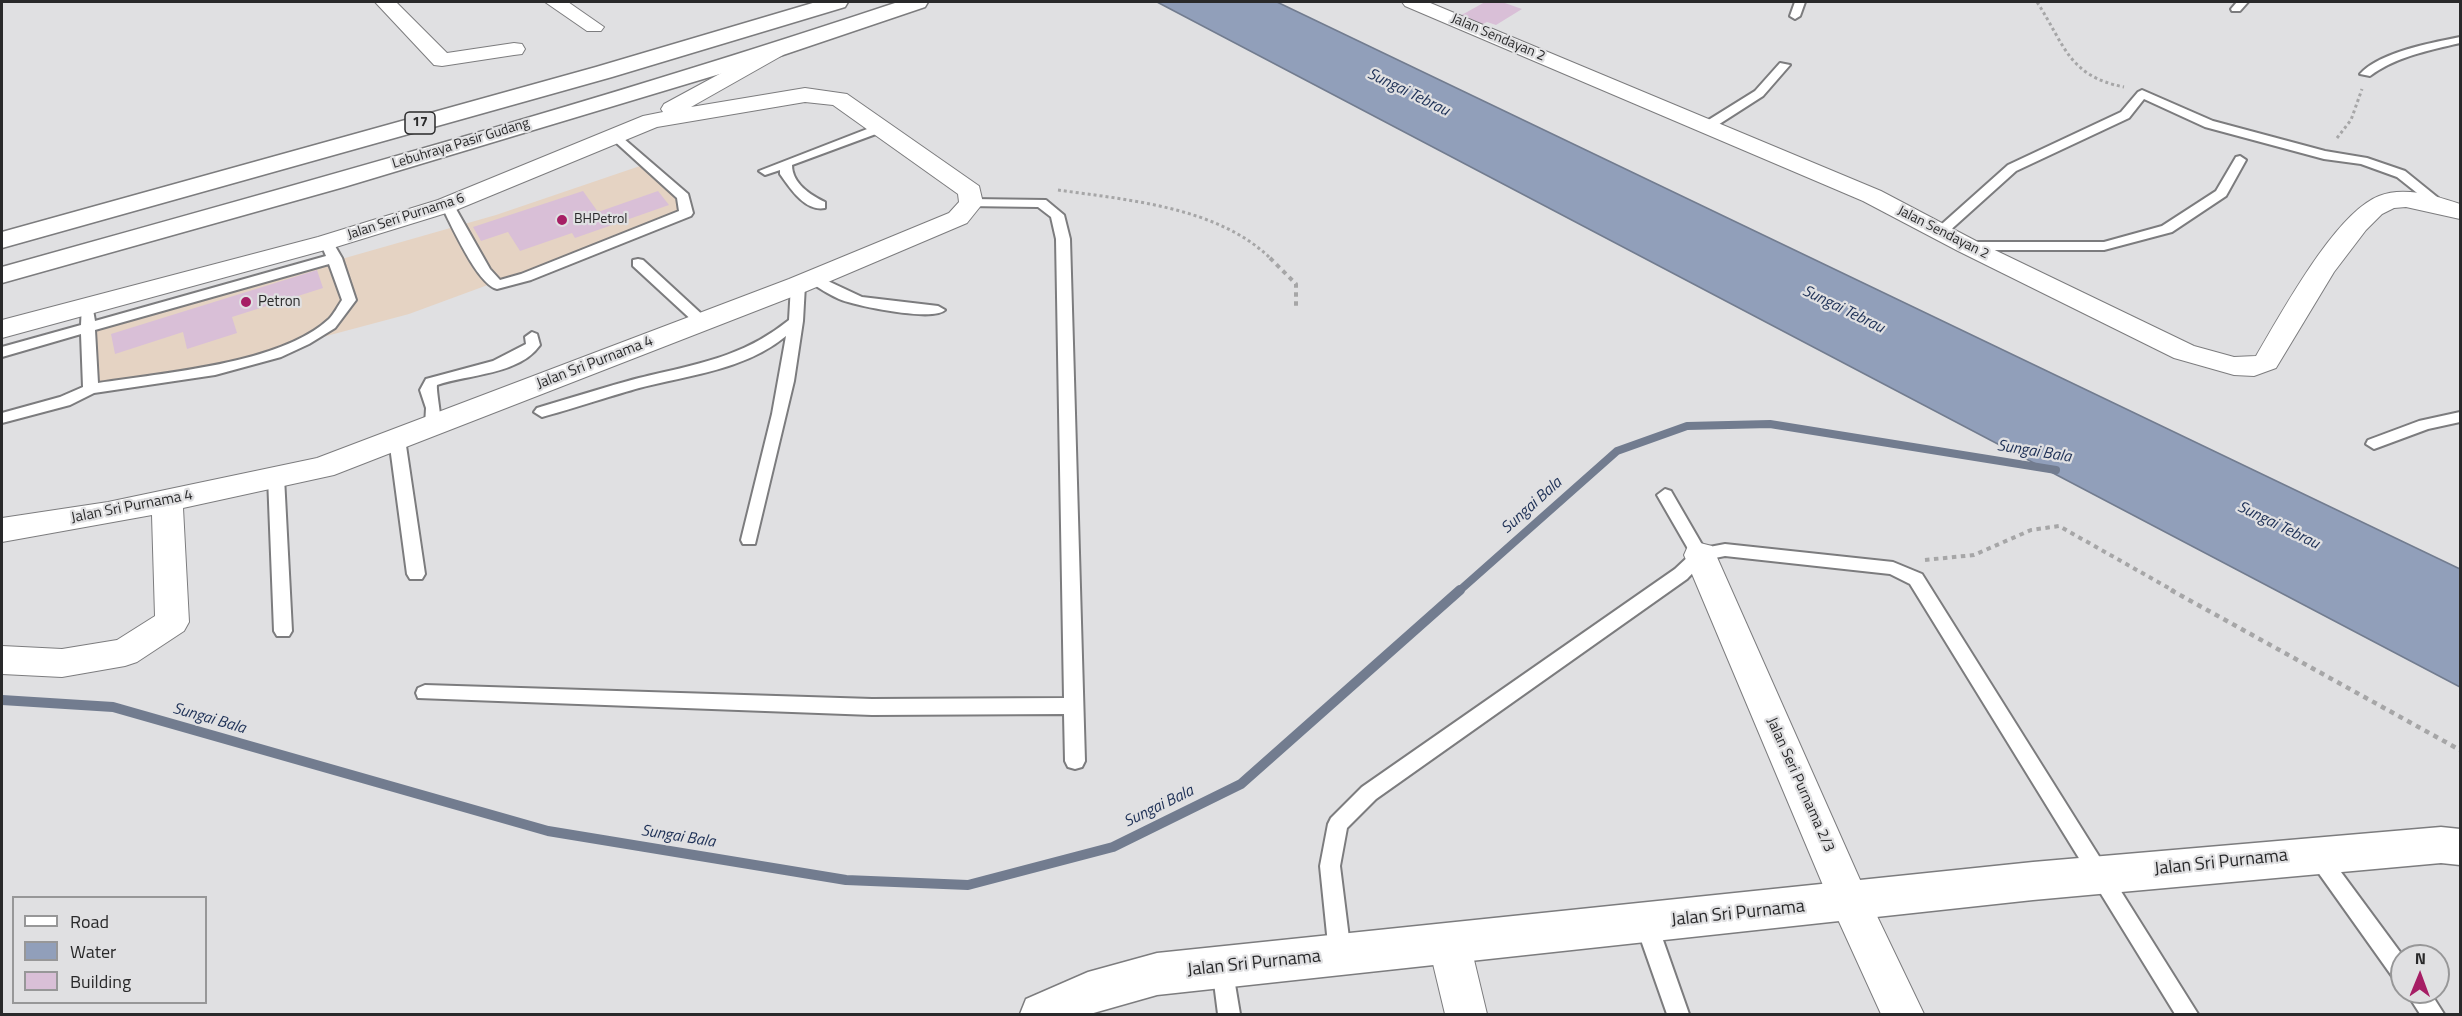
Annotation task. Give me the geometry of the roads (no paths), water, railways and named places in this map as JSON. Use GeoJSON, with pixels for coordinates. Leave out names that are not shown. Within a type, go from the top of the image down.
{"type":"FeatureCollection","features":[{"type":"Feature","properties":{"kind":"main road","name":"Lebuhraya Pasir Gudang"},"geometry":{"type":"LineString","coordinates":[[2,240],[604,72],[837,2]]}},
{"type":"Feature","properties":{"kind":"main road","name":"Lebuhraya Pasir Gudang"},"geometry":{"type":"LineString","coordinates":[[2,274],[335,182],[775,50],[917,2]]}},
{"type":"Feature","properties":{"kind":"main road","name":"Jalan Sri Purnama"},"geometry":{"type":"LineString","coordinates":[[1042,1014],[1088,993],[1157,974],[2316,854],[2454,849]]}},
{"type":"Feature","properties":{"kind":"street"},"geometry":{"type":"LineString","coordinates":[[385,2],[442,60],[514,49]]}},
{"type":"Feature","properties":{"kind":"street"},"geometry":{"type":"LineString","coordinates":[[555,2],[594,27]]}},
{"type":"Feature","properties":{"kind":"street","name":"Jalan Sendayan 2"},"geometry":{"type":"LineString","coordinates":[[1421,3],[1706,127],[1824,175],[2184,352],[2234,366],[2254,367],[2265,362],[2341,243],[2372,208],[2387,201],[2407,201],[2451,208]]}},
{"type":"Feature","properties":{"kind":"street"},"geometry":{"type":"LineString","coordinates":[[651,121],[775,50]]}},
{"type":"Feature","properties":{"kind":"street","name":"Jalan Seri Purnama 6"},"geometry":{"type":"LineString","coordinates":[[2,329],[88,317],[331,250],[651,121],[805,95],[839,99],[880,128]]}},
{"type":"Feature","properties":{"kind":"street"},"geometry":{"type":"LineString","coordinates":[[880,128],[955,178],[970,191],[971,203]]}},
{"type":"Feature","properties":{"kind":"street","name":"Jalan Sri Purnama 4"},"geometry":{"type":"LineString","coordinates":[[2,530],[108,513],[323,467],[806,282],[958,218],[971,203]]}},
{"type":"Feature","properties":{"kind":"street"},"geometry":{"type":"LineString","coordinates":[[2,660],[62,663],[125,652],[172,622],[167,501]]}},
{"type":"Feature","properties":{"kind":"street","name":"Jalan Seri Purnama 2/3"},"geometry":{"type":"LineString","coordinates":[[1700,555],[1850,902],[1903,1014]]}},
{"type":"Feature","properties":{"kind":"street"},"geometry":{"type":"LineString","coordinates":[[1449,943],[1466,1014]]}},
{"type":"Feature","properties":{"kind":"lane"},"geometry":{"type":"LineString","coordinates":[[1795,16],[1800,2]]}},
{"type":"Feature","properties":{"kind":"lane"},"geometry":{"type":"LineString","coordinates":[[2366,74],[2378,65],[2425,48],[2460,41]]}},
{"type":"Feature","properties":{"kind":"lane"},"geometry":{"type":"LineString","coordinates":[[1706,127],[1774,82],[1784,65]]}},
{"type":"Feature","properties":{"kind":"lane"},"geometry":{"type":"LineString","coordinates":[[1941,231],[2012,168],[2125,115],[2142,93],[2209,124],[2324,155],[2363,161],[2402,174],[2451,208]]}},
{"type":"Feature","properties":{"kind":"lane"},"geometry":{"type":"LineString","coordinates":[[765,171],[880,128]]}},
{"type":"Feature","properties":{"kind":"lane"},"geometry":{"type":"LineString","coordinates":[[447,205],[484,271],[497,285],[526,278],[686,213],[683,197],[616,136]]}},
{"type":"Feature","properties":{"kind":"lane"},"geometry":{"type":"LineString","coordinates":[[1967,246],[2104,246],[2167,229],[2221,192],[2240,160]]}},
{"type":"Feature","properties":{"kind":"lane"},"geometry":{"type":"LineString","coordinates":[[786,164],[786,174],[804,197],[819,205]]}},
{"type":"Feature","properties":{"kind":"lane"},"geometry":{"type":"LineString","coordinates":[[971,203],[1041,203],[1057,215],[1063,239],[1075,761]]}},
{"type":"Feature","properties":{"kind":"lane"},"geometry":{"type":"LineString","coordinates":[[2,418],[65,401],[91,389],[225,367],[284,350],[332,324],[349,300],[331,250]]}},
{"type":"Feature","properties":{"kind":"lane"},"geometry":{"type":"LineString","coordinates":[[638,262],[701,321]]}},
{"type":"Feature","properties":{"kind":"lane"},"geometry":{"type":"LineString","coordinates":[[749,540],[795,321],[806,282],[863,303],[938,310]]}},
{"type":"Feature","properties":{"kind":"lane"},"geometry":{"type":"LineString","coordinates":[[2,352],[88,317],[91,389]]}},
{"type":"Feature","properties":{"kind":"lane"},"geometry":{"type":"LineString","coordinates":[[542,412],[642,383],[727,364],[775,341],[795,321]]}},
{"type":"Feature","properties":{"kind":"lane"},"geometry":{"type":"LineString","coordinates":[[433,426],[434,408],[428,390],[431,382],[451,374],[510,360],[524,354],[532,345],[532,337]]}},
{"type":"Feature","properties":{"kind":"lane"},"geometry":{"type":"LineString","coordinates":[[2374,444],[2424,424],[2460,417]]}},
{"type":"Feature","properties":{"kind":"lane"},"geometry":{"type":"LineString","coordinates":[[398,439],[416,574]]}},
{"type":"Feature","properties":{"kind":"lane"},"geometry":{"type":"LineString","coordinates":[[276,477],[283,631]]}},
{"type":"Feature","properties":{"kind":"lane"},"geometry":{"type":"LineString","coordinates":[[1665,495],[1700,555]]}},
{"type":"Feature","properties":{"kind":"lane"},"geometry":{"type":"LineString","coordinates":[[1340,954],[1330,866],[1338,824],[1369,793],[1681,574],[1700,555],[1725,550],[1893,568],[1917,579],[2187,1014]]}},
{"type":"Feature","properties":{"kind":"lane"},"geometry":{"type":"LineString","coordinates":[[425,693],[872,707],[1073,706]]}},
{"type":"Feature","properties":{"kind":"lane"},"geometry":{"type":"LineString","coordinates":[[2316,854],[2390,956]]}},
{"type":"Feature","properties":{"kind":"lane"},"geometry":{"type":"LineString","coordinates":[[1646,923],[1677,1014]]}},
{"type":"Feature","properties":{"kind":"lane"},"geometry":{"type":"LineString","coordinates":[[1223,967],[1229,1014]]}},
{"type":"Feature","properties":{"kind":"water","name":"Sungai Tebrau"},"geometry":{"type":"Polygon","coordinates":[[[1157,2],[1277,2],[2460,569],[2460,687],[1157,2]]]}},
{"type":"Feature","properties":{"kind":"waterway","name":"Sungai Bala"},"geometry":{"type":"LineString","coordinates":[[1459,591],[1617,451],[1687,426],[1770,424],[2056,470]]}},
{"type":"Feature","properties":{"kind":"waterway","name":"Sungai Bala"},"geometry":{"type":"LineString","coordinates":[[2,700],[113,707],[548,831],[846,880],[968,885],[1113,847],[1241,784],[1460,590]]}},
{"type":"Feature","properties":{"kind":"place","name":"BHPetrol"},"geometry":{"type":"Point","coordinates":[562,220]}},
{"type":"Feature","properties":{"kind":"place","name":"Petron"},"geometry":{"type":"Point","coordinates":[246,302]}}]}
